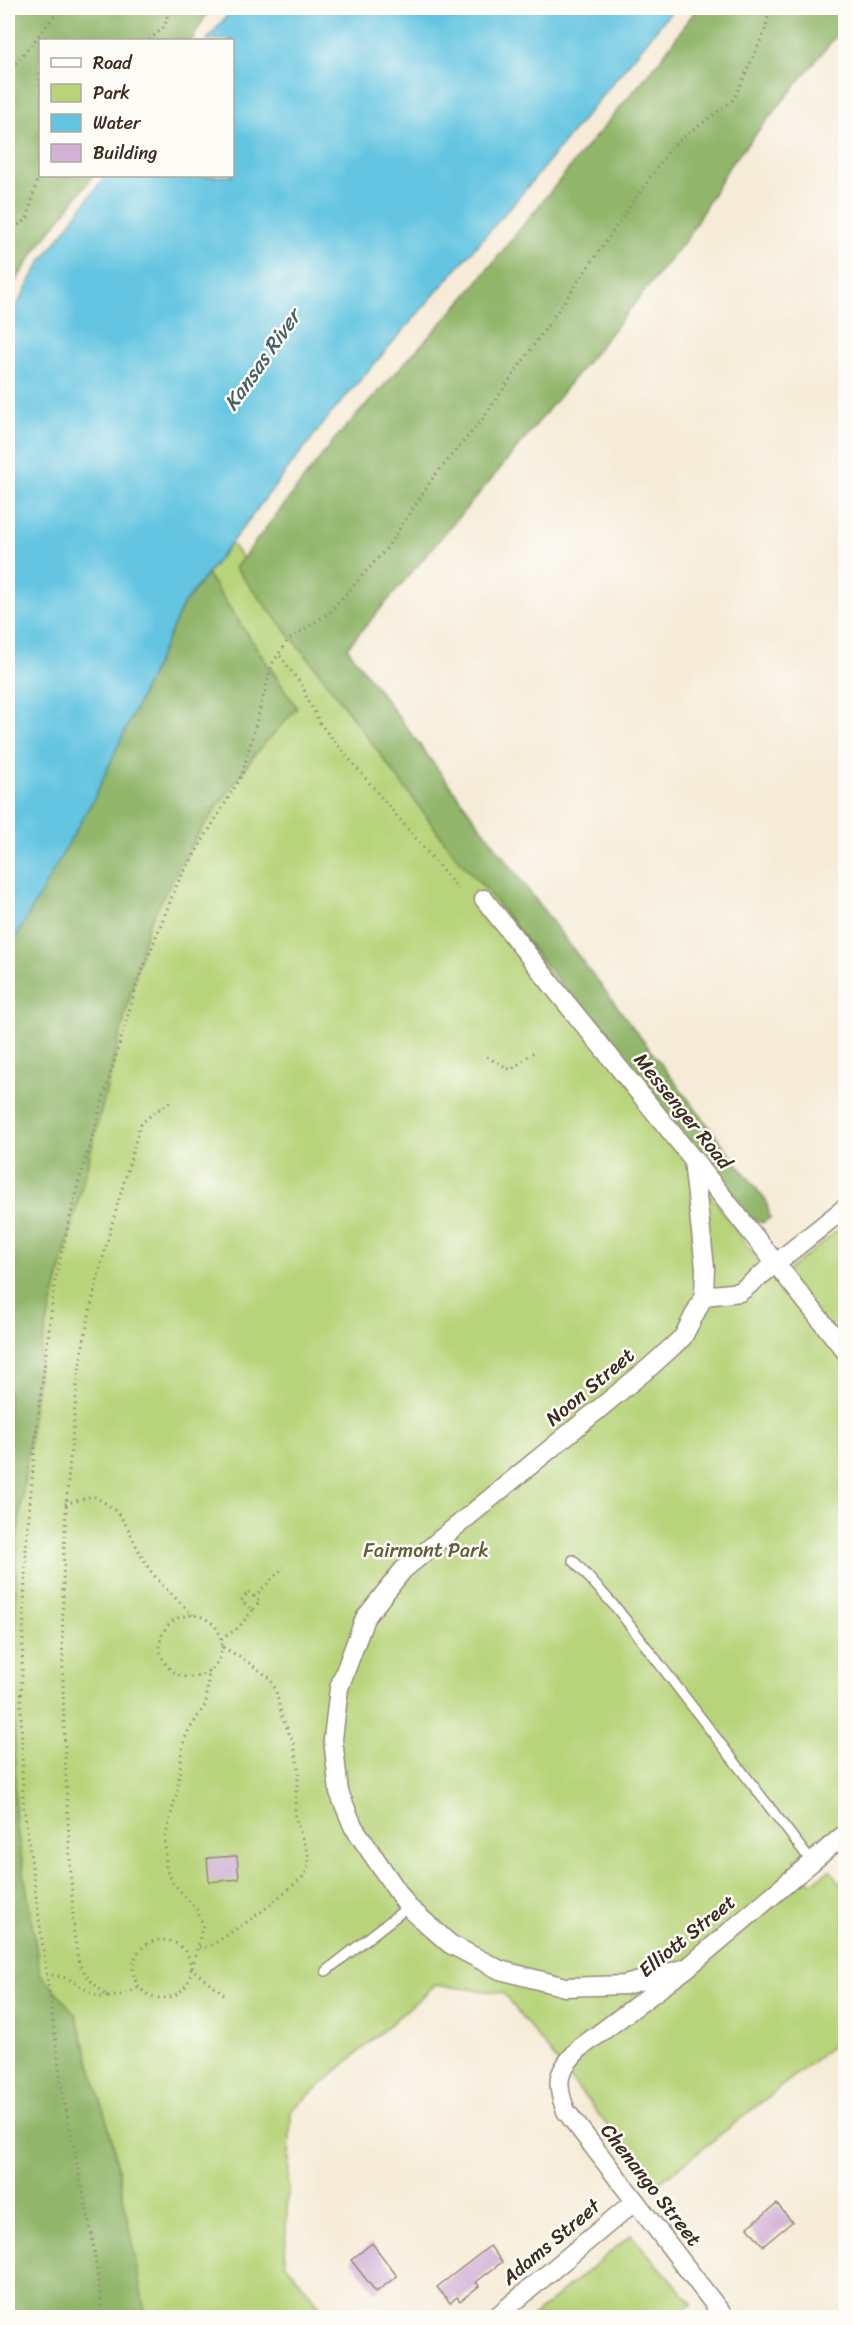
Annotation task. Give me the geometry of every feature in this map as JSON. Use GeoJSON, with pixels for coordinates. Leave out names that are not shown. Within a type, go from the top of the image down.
{"type":"FeatureCollection","features":[{"type":"Feature","properties":{"kind":"street","name":"Messenger Road"},"geometry":{"type":"LineString","coordinates":[[484,899],[846,1353]]}},
{"type":"Feature","properties":{"kind":"street"},"geometry":{"type":"LineString","coordinates":[[693,1159],[705,1268],[704,1296],[740,1292],[846,1206]]}},
{"type":"Feature","properties":{"kind":"street","name":"Noon Street"},"geometry":{"type":"LineString","coordinates":[[687,1968],[625,1985],[565,1987],[500,1971],[450,1944],[408,1906],[353,1826],[339,1792],[333,1739],[339,1688],[365,1618],[403,1570],[650,1367],[683,1336],[704,1296]]}},
{"type":"Feature","properties":{"kind":"street","name":"Elliott Street"},"geometry":{"type":"LineString","coordinates":[[560,2074],[566,2062],[580,2048],[687,1968],[846,1833]]}},
{"type":"Feature","properties":{"kind":"street","name":"Chenango Street"},"geometry":{"type":"LineString","coordinates":[[560,2074],[559,2094],[566,2111],[725,2318]]}},
{"type":"Feature","properties":{"kind":"street","name":"Adams Street"},"geometry":{"type":"LineString","coordinates":[[495,2318],[635,2201]]}},
{"type":"Feature","properties":{"kind":"lane"},"geometry":{"type":"LineString","coordinates":[[573,1560],[618,1611],[811,1861]]}},
{"type":"Feature","properties":{"kind":"lane"},"geometry":{"type":"LineString","coordinates":[[326,1971],[408,1906]]}},
{"type":"Feature","properties":{"kind":"path"},"geometry":{"type":"LineString","coordinates":[[8,73],[60,8]]}},
{"type":"Feature","properties":{"kind":"path"},"geometry":{"type":"LineString","coordinates":[[150,39],[165,26],[169,8]]}},
{"type":"Feature","properties":{"kind":"path"},"geometry":{"type":"LineString","coordinates":[[103,2318],[92,2234],[63,2095],[23,1800],[21,1704],[26,1547],[37,1425],[55,1281],[78,1185],[137,984],[178,882],[242,775],[272,664],[280,656],[288,640],[329,613],[386,549],[435,475],[482,420],[672,146],[734,99],[765,31],[770,8]]}},
{"type":"Feature","properties":{"kind":"path"},"geometry":{"type":"LineString","coordinates":[[8,231],[27,220],[39,172]]}},
{"type":"Feature","properties":{"kind":"path"},"geometry":{"type":"LineString","coordinates":[[280,656],[304,688],[321,725],[458,889]]}},
{"type":"Feature","properties":{"kind":"path"},"geometry":{"type":"LineString","coordinates":[[487,1057],[511,1070],[534,1052]]}},
{"type":"Feature","properties":{"kind":"path"},"geometry":{"type":"LineString","coordinates":[[108,1997],[89,1979],[79,1964],[74,1934],[64,1728],[65,1504],[80,1361],[88,1316],[140,1125],[173,1100]]}},
{"type":"Feature","properties":{"kind":"path"},"geometry":{"type":"LineString","coordinates":[[65,1504],[93,1496],[118,1513],[128,1526],[149,1569],[193,1615],[207,1620],[218,1631],[221,1639],[220,1656],[210,1670],[206,1704],[187,1733],[182,1749],[178,1787],[165,1839],[166,1869],[173,1883],[196,1910],[203,1925],[192,1969],[191,1978],[185,1985],[161,1999],[152,1997],[139,1987],[133,1976],[136,1956],[150,1943],[159,1939],[169,1939],[186,1950],[192,1969],[225,1995]]}},
{"type":"Feature","properties":{"kind":"path"},"geometry":{"type":"LineString","coordinates":[[254,1596],[284,1567]]}},
{"type":"Feature","properties":{"kind":"path"},"geometry":{"type":"LineString","coordinates":[[221,1639],[238,1628],[253,1610],[260,1601],[248,1592],[241,1601],[253,1610]]}},
{"type":"Feature","properties":{"kind":"path"},"geometry":{"type":"LineString","coordinates":[[193,1615],[177,1618],[170,1623],[162,1635],[161,1652],[169,1667],[184,1676],[193,1676],[210,1670]]}},
{"type":"Feature","properties":{"kind":"path"},"geometry":{"type":"LineString","coordinates":[[199,1947],[208,1947],[261,1912],[304,1876],[309,1865],[308,1855],[295,1817],[299,1772],[294,1744],[282,1717],[276,1691],[270,1678],[222,1647]]}},
{"type":"Feature","properties":{"kind":"path"},"geometry":{"type":"LineString","coordinates":[[46,1974],[67,1978],[98,1997],[122,1995],[139,1987]]}},
{"type":"Feature","properties":{"kind":"green space"},"geometry":{"type":"Polygon","coordinates":[[[8,8],[210,8],[193,39],[39,39],[39,177],[92,177],[38,247],[8,293],[8,8]]]}},
{"type":"Feature","properties":{"kind":"green space"},"geometry":{"type":"Polygon","coordinates":[[[697,8],[845,8],[845,25],[728,168],[686,240],[505,463],[347,648],[544,911],[766,1201],[770,1218],[762,1223],[752,1219],[488,892],[457,858],[316,668],[235,568],[334,440],[467,295],[660,60],[697,8]]]}},
{"type":"Feature","properties":{"kind":"green space","name":"Fairmont Park"},"geometry":{"type":"Polygon","coordinates":[[[231,543],[312,649],[774,1282],[845,1224],[845,1819],[795,1860],[811,1883],[830,1870],[845,1889],[845,2036],[655,2186],[503,1993],[435,1985],[291,2111],[285,2262],[328,2317],[8,2318],[8,951],[94,798],[183,605],[231,543]]]}},
{"type":"Feature","properties":{"kind":"green space"},"geometry":{"type":"Polygon","coordinates":[[[207,574],[297,708],[256,753],[196,837],[148,925],[41,1348],[17,1538],[14,1643],[15,1816],[40,1973],[76,2015],[113,2143],[146,2317],[8,2318],[8,951],[94,798],[183,605],[207,574]]]}},
{"type":"Feature","properties":{"kind":"green space"},"geometry":{"type":"Polygon","coordinates":[[[631,2235],[692,2304],[675,2317],[532,2317],[631,2235]]]}},
{"type":"Feature","properties":{"kind":"water","name":"Kansas River"},"geometry":{"type":"Polygon","coordinates":[[[233,8],[674,8],[525,190],[329,416],[183,605],[94,798],[8,951],[8,321],[41,262],[104,177],[234,177],[234,39],[208,39],[233,8]]]}},
{"type":"Feature","properties":{"kind":"building"},"geometry":{"type":"Polygon","coordinates":[[[237,1856],[239,1879],[209,1882],[207,1858],[237,1856]]]}},
{"type":"Feature","properties":{"kind":"building"},"geometry":{"type":"Polygon","coordinates":[[[777,2204],[792,2222],[763,2246],[748,2227],[777,2204]]]}},
{"type":"Feature","properties":{"kind":"building"},"geometry":{"type":"Polygon","coordinates":[[[372,2243],[397,2276],[376,2292],[351,2260],[372,2243]]]}},
{"type":"Feature","properties":{"kind":"building"},"geometry":{"type":"Polygon","coordinates":[[[490,2246],[502,2262],[476,2282],[479,2286],[460,2301],[457,2297],[450,2303],[437,2287],[490,2246]]]}}]}
